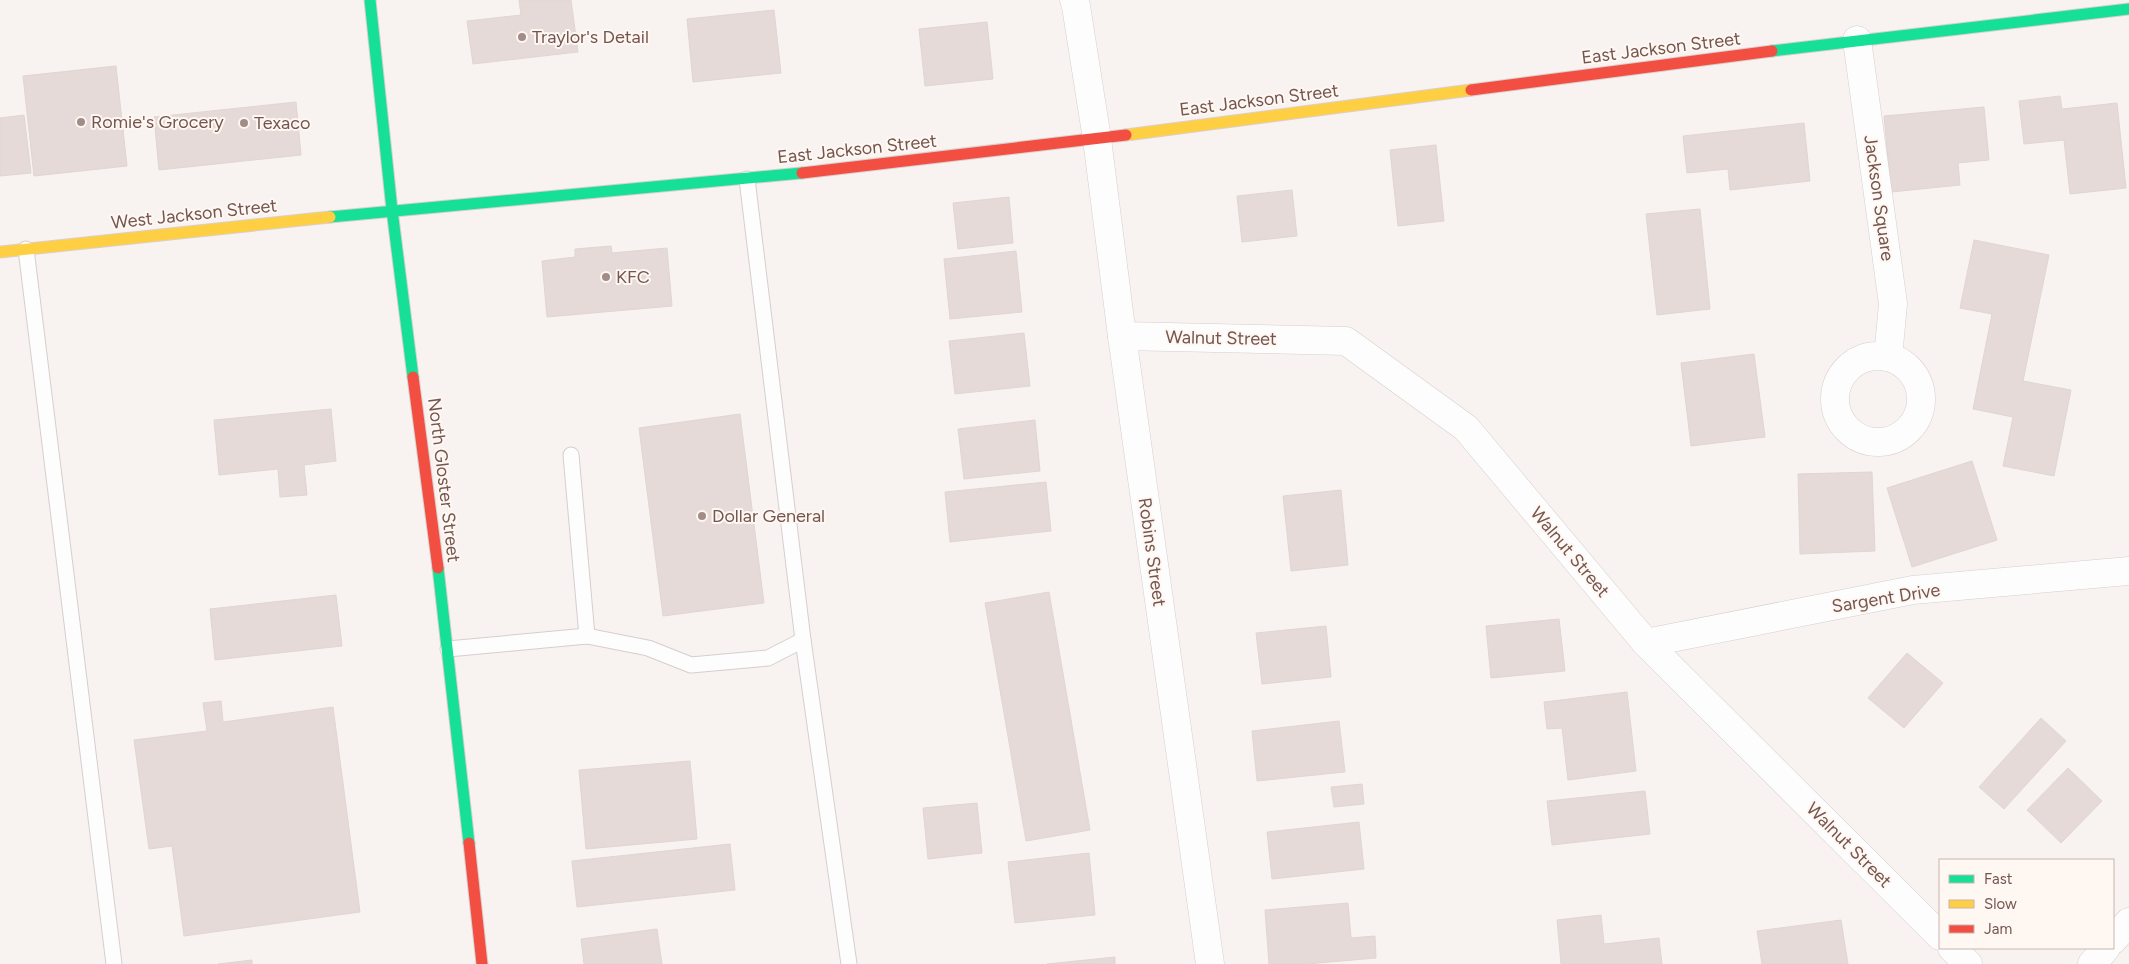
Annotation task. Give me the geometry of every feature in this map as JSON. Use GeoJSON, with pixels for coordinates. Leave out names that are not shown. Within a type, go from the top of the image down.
{"type":"FeatureCollection","features":[{"type":"Feature","properties":{"kind":"street","name":"North Gloster Street"},"geometry":{"type":"LineString","coordinates":[[370,0],[392,210],[448,649],[482,964]]}},
{"type":"Feature","properties":{"kind":"street","name":"Robins Street"},"geometry":{"type":"LineString","coordinates":[[1074,0],[1097,139],[1122,336],[1210,964]]}},
{"type":"Feature","properties":{"kind":"street","name":"East Jackson Street"},"geometry":{"type":"LineString","coordinates":[[392,210],[747,179],[1097,139],[1856,40],[2129,9]]}},
{"type":"Feature","properties":{"kind":"street","name":"Jackson Square"},"geometry":{"type":"LineString","coordinates":[[1856,40],[1894,304],[1888,357]]}},
{"type":"Feature","properties":{"kind":"street","name":"West Jackson Street"},"geometry":{"type":"LineString","coordinates":[[0,252],[392,210]]}},
{"type":"Feature","properties":{"kind":"street","name":"Walnut Street"},"geometry":{"type":"LineString","coordinates":[[1122,336],[1346,341],[1466,428],[1646,643],[1939,935]]}},
{"type":"Feature","properties":{"kind":"street","name":"Sargent Drive"},"geometry":{"type":"LineString","coordinates":[[1646,643],[1913,590],[2129,571]]}},
{"type":"Feature","properties":{"kind":"street"},"geometry":{"type":"LineString","coordinates":[[2114,939],[2129,922]]}},
{"type":"Feature","properties":{"kind":"street"},"geometry":{"type":"LineString","coordinates":[[1953,949],[1968,964]]}},
{"type":"Feature","properties":{"kind":"street"},"geometry":{"type":"LineString","coordinates":[[2092,964],[2105,949]]}},
{"type":"Feature","properties":{"kind":"lane"},"geometry":{"type":"LineString","coordinates":[[747,179],[803,640],[848,964]]}},
{"type":"Feature","properties":{"kind":"lane"},"geometry":{"type":"LineString","coordinates":[[26,249],[114,964]]}},
{"type":"Feature","properties":{"kind":"lane"},"geometry":{"type":"LineString","coordinates":[[571,455],[587,636]]}},
{"type":"Feature","properties":{"kind":"lane"},"geometry":{"type":"LineString","coordinates":[[448,649],[587,636],[648,648],[691,665],[768,658],[803,640]]}},
{"type":"Feature","properties":{"kind":"building","name":"Traylor's Detail"},"geometry":{"type":"Polygon","coordinates":[[[519,0],[571,0],[578,52],[473,64],[467,21],[521,15],[519,0]]]}},
{"type":"Feature","properties":{"kind":"building"},"geometry":{"type":"Polygon","coordinates":[[[774,10],[781,73],[693,82],[687,19],[774,10]]]}},
{"type":"Feature","properties":{"kind":"building"},"geometry":{"type":"Polygon","coordinates":[[[987,22],[993,79],[925,86],[919,29],[987,22]]]}},
{"type":"Feature","properties":{"kind":"building"},"geometry":{"type":"Polygon","coordinates":[[[116,66],[127,166],[34,176],[23,76],[116,66]]]}},
{"type":"Feature","properties":{"kind":"building"},"geometry":{"type":"Polygon","coordinates":[[[2060,96],[2062,109],[2117,103],[2126,188],[2070,194],[2064,140],[2024,144],[2019,101],[2060,96]]]}},
{"type":"Feature","properties":{"kind":"building"},"geometry":{"type":"Polygon","coordinates":[[[296,102],[301,155],[159,170],[154,117],[296,102]]]}},
{"type":"Feature","properties":{"kind":"building"},"geometry":{"type":"Polygon","coordinates":[[[1984,107],[1989,160],[1958,163],[1960,185],[1891,192],[1884,116],[1984,107]]]}},
{"type":"Feature","properties":{"kind":"building"},"geometry":{"type":"Polygon","coordinates":[[[24,115],[31,173],[0,176],[0,118],[24,115]]]}},
{"type":"Feature","properties":{"kind":"building"},"geometry":{"type":"Polygon","coordinates":[[[1804,123],[1810,181],[1730,190],[1728,169],[1687,173],[1683,136],[1804,123]]]}},
{"type":"Feature","properties":{"kind":"building"},"geometry":{"type":"Polygon","coordinates":[[[1436,145],[1444,221],[1398,226],[1390,150],[1436,145]]]}},
{"type":"Feature","properties":{"kind":"building"},"geometry":{"type":"Polygon","coordinates":[[[1292,190],[1297,236],[1242,242],[1237,196],[1292,190]]]}},
{"type":"Feature","properties":{"kind":"building"},"geometry":{"type":"Polygon","coordinates":[[[1009,197],[1013,243],[958,249],[953,203],[1009,197]]]}},
{"type":"Feature","properties":{"kind":"building"},"geometry":{"type":"Polygon","coordinates":[[[1700,209],[1710,309],[1657,315],[1646,214],[1700,209]]]}},
{"type":"Feature","properties":{"kind":"building"},"geometry":{"type":"Polygon","coordinates":[[[1974,240],[2049,255],[2023,381],[2071,390],[2054,476],[2003,466],[2013,417],[1973,409],[1992,314],[1960,308],[1974,240]]]}},
{"type":"Feature","properties":{"kind":"building","name":"KFC"},"geometry":{"type":"Polygon","coordinates":[[[611,246],[612,253],[667,248],[672,306],[547,317],[542,261],[575,257],[575,249],[611,246]]]}},
{"type":"Feature","properties":{"kind":"building"},"geometry":{"type":"Polygon","coordinates":[[[1016,251],[1022,312],[950,319],[944,259],[1016,251]]]}},
{"type":"Feature","properties":{"kind":"building"},"geometry":{"type":"Polygon","coordinates":[[[1024,333],[1030,386],[955,394],[949,341],[1024,333]]]}},
{"type":"Feature","properties":{"kind":"building"},"geometry":{"type":"Polygon","coordinates":[[[1754,354],[1765,437],[1691,446],[1681,363],[1754,354]]]}},
{"type":"Feature","properties":{"kind":"building"},"geometry":{"type":"Polygon","coordinates":[[[331,409],[336,461],[304,465],[307,495],[280,497],[278,469],[219,475],[214,420],[331,409]]]}},
{"type":"Feature","properties":{"kind":"building","name":"Dollar General"},"geometry":{"type":"Polygon","coordinates":[[[740,414],[764,603],[663,616],[639,428],[740,414]]]}},
{"type":"Feature","properties":{"kind":"building"},"geometry":{"type":"Polygon","coordinates":[[[1035,420],[1040,471],[964,479],[958,429],[1035,420]]]}},
{"type":"Feature","properties":{"kind":"building"},"geometry":{"type":"Polygon","coordinates":[[[1972,461],[1997,540],[1912,567],[1887,488],[1972,461]]]}},
{"type":"Feature","properties":{"kind":"building"},"geometry":{"type":"Polygon","coordinates":[[[1872,472],[1875,551],[1800,554],[1798,474],[1872,472]]]}},
{"type":"Feature","properties":{"kind":"building"},"geometry":{"type":"Polygon","coordinates":[[[1046,482],[1051,531],[950,542],[945,492],[1046,482]]]}},
{"type":"Feature","properties":{"kind":"building"},"geometry":{"type":"Polygon","coordinates":[[[1341,490],[1348,565],[1291,571],[1283,496],[1341,490]]]}},
{"type":"Feature","properties":{"kind":"building"},"geometry":{"type":"Polygon","coordinates":[[[1049,592],[1090,830],[1026,841],[985,603],[1049,592]]]}},
{"type":"Feature","properties":{"kind":"building"},"geometry":{"type":"Polygon","coordinates":[[[336,595],[342,646],[215,660],[210,609],[336,595]]]}},
{"type":"Feature","properties":{"kind":"building"},"geometry":{"type":"Polygon","coordinates":[[[1559,619],[1565,671],[1491,678],[1486,626],[1559,619]]]}},
{"type":"Feature","properties":{"kind":"building"},"geometry":{"type":"Polygon","coordinates":[[[1326,626],[1331,677],[1262,684],[1256,633],[1326,626]]]}},
{"type":"Feature","properties":{"kind":"building"},"geometry":{"type":"Polygon","coordinates":[[[1907,653],[1943,683],[1904,728],[1868,698],[1907,653]]]}},
{"type":"Feature","properties":{"kind":"building"},"geometry":{"type":"Polygon","coordinates":[[[1627,692],[1636,771],[1568,780],[1562,728],[1547,729],[1544,702],[1627,692]]]}},
{"type":"Feature","properties":{"kind":"building"},"geometry":{"type":"Polygon","coordinates":[[[221,701],[223,722],[333,707],[360,912],[184,936],[172,846],[149,849],[134,740],[207,731],[203,703],[221,701]]]}},
{"type":"Feature","properties":{"kind":"building"},"geometry":{"type":"Polygon","coordinates":[[[2041,718],[2066,741],[2004,809],[1979,787],[2041,718]]]}},
{"type":"Feature","properties":{"kind":"building"},"geometry":{"type":"Polygon","coordinates":[[[1339,721],[1345,772],[1257,781],[1252,731],[1339,721]]]}},
{"type":"Feature","properties":{"kind":"building"},"geometry":{"type":"Polygon","coordinates":[[[690,761],[697,839],[586,849],[579,770],[690,761]]]}},
{"type":"Feature","properties":{"kind":"building"},"geometry":{"type":"Polygon","coordinates":[[[2068,768],[2102,801],[2061,843],[2027,810],[2068,768]]]}},
{"type":"Feature","properties":{"kind":"building"},"geometry":{"type":"Polygon","coordinates":[[[1362,784],[1364,804],[1334,807],[1331,787],[1362,784]]]}},
{"type":"Feature","properties":{"kind":"building"},"geometry":{"type":"Polygon","coordinates":[[[1645,791],[1650,834],[1552,845],[1547,801],[1645,791]]]}},
{"type":"Feature","properties":{"kind":"building"},"geometry":{"type":"Polygon","coordinates":[[[977,803],[982,853],[928,859],[923,808],[977,803]]]}},
{"type":"Feature","properties":{"kind":"building"},"geometry":{"type":"Polygon","coordinates":[[[1359,822],[1364,869],[1272,879],[1267,832],[1359,822]]]}},
{"type":"Feature","properties":{"kind":"building"},"geometry":{"type":"Polygon","coordinates":[[[730,844],[735,890],[577,907],[572,861],[730,844]]]}},
{"type":"Feature","properties":{"kind":"building"},"geometry":{"type":"Polygon","coordinates":[[[1089,853],[1095,915],[1015,923],[1008,862],[1089,853]]]}},
{"type":"Feature","properties":{"kind":"building"},"geometry":{"type":"Polygon","coordinates":[[[1348,903],[1351,938],[1375,936],[1376,958],[1307,964],[1269,964],[1265,910],[1348,903]]]}},
{"type":"Feature","properties":{"kind":"building"},"geometry":{"type":"Polygon","coordinates":[[[1601,915],[1604,944],[1659,938],[1662,964],[1561,964],[1557,920],[1601,915]]]}},
{"type":"Feature","properties":{"kind":"building"},"geometry":{"type":"Polygon","coordinates":[[[1841,920],[1848,964],[1762,964],[1757,931],[1841,920]]]}},
{"type":"Feature","properties":{"kind":"building"},"geometry":{"type":"Polygon","coordinates":[[[657,929],[662,964],[584,964],[581,939],[657,929]]]}},
{"type":"Feature","properties":{"kind":"building"},"geometry":{"type":"Polygon","coordinates":[[[1115,957],[1115,964],[1047,964],[1115,957]]]}},
{"type":"Feature","properties":{"kind":"building"},"geometry":{"type":"Polygon","coordinates":[[[252,960],[252,964],[218,964],[252,960]]]}},
{"type":"Feature","properties":{"kind":"traffic: fast"},"geometry":{"type":"LineString","coordinates":[[370,0],[392,210],[413,377]]}},
{"type":"Feature","properties":{"kind":"traffic: fast"},"geometry":{"type":"LineString","coordinates":[[1772,51],[2129,9]]}},
{"type":"Feature","properties":{"kind":"traffic: fast"},"geometry":{"type":"LineString","coordinates":[[330,217],[802,173]]}},
{"type":"Feature","properties":{"kind":"traffic: fast"},"geometry":{"type":"LineString","coordinates":[[438,568],[469,843]]}},
{"type":"Feature","properties":{"kind":"traffic: slow"},"geometry":{"type":"LineString","coordinates":[[1126,135],[1471,90]]}},
{"type":"Feature","properties":{"kind":"traffic: slow"},"geometry":{"type":"LineString","coordinates":[[0,252],[330,217]]}},
{"type":"Feature","properties":{"kind":"traffic: jam"},"geometry":{"type":"LineString","coordinates":[[1471,90],[1772,51]]}},
{"type":"Feature","properties":{"kind":"traffic: jam"},"geometry":{"type":"LineString","coordinates":[[802,173],[1126,135]]}},
{"type":"Feature","properties":{"kind":"traffic: jam"},"geometry":{"type":"LineString","coordinates":[[413,377],[438,568]]}},
{"type":"Feature","properties":{"kind":"traffic: jam"},"geometry":{"type":"LineString","coordinates":[[469,843],[482,964]]}},
{"type":"Feature","properties":{"kind":"place","name":"Traylor's Detail"},"geometry":{"type":"Point","coordinates":[522,37]}},
{"type":"Feature","properties":{"kind":"place","name":"Romie's Grocery"},"geometry":{"type":"Point","coordinates":[81,122]}},
{"type":"Feature","properties":{"kind":"place","name":"Texaco"},"geometry":{"type":"Point","coordinates":[244,123]}},
{"type":"Feature","properties":{"kind":"place","name":"KFC"},"geometry":{"type":"Point","coordinates":[606,277]}},
{"type":"Feature","properties":{"kind":"place","name":"Dollar General"},"geometry":{"type":"Point","coordinates":[702,516]}}]}
